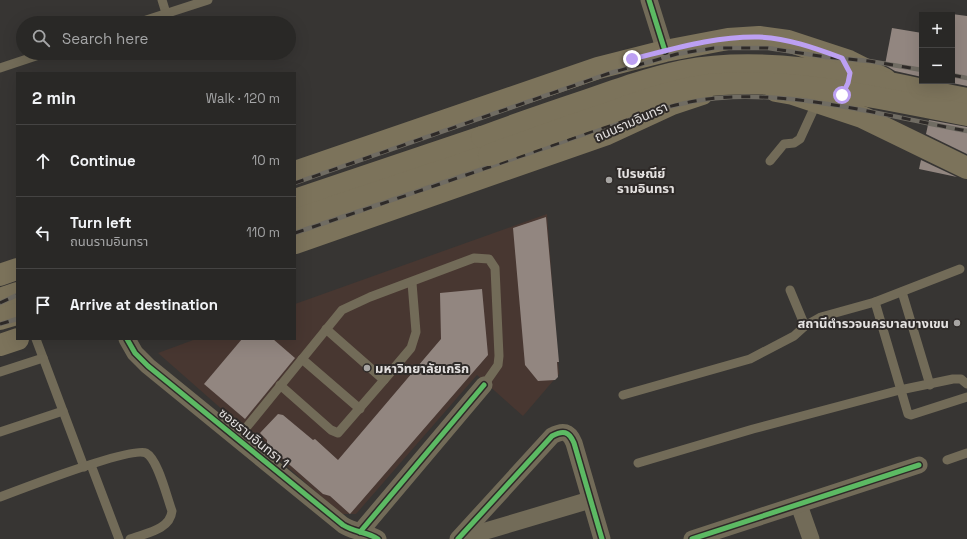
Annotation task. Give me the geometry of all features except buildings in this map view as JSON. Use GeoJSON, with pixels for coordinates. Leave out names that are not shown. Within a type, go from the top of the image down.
{"type":"FeatureCollection","features":[{"type":"Feature","properties":{"kind":"main road"},"geometry":{"type":"LineString","coordinates":[[296,172],[562,79],[665,51],[728,38],[759,37],[788,41],[842,58],[914,94],[967,127]]}},
{"type":"Feature","properties":{"kind":"main road"},"geometry":{"type":"LineString","coordinates":[[821,103],[834,101],[842,95],[848,83],[850,73],[842,58]]}},
{"type":"Feature","properties":{"kind":"main road","name":"ถนนรามอินทรา"},"geometry":{"type":"LineString","coordinates":[[296,220],[485,146],[647,80],[684,71],[726,66],[765,66],[801,69],[967,98]]}},
{"type":"Feature","properties":{"kind":"main road","name":"ถนนรามอินทรา"},"geometry":{"type":"LineString","coordinates":[[296,200],[654,97],[688,89],[722,84],[765,84],[841,92],[967,115]]}},
{"type":"Feature","properties":{"kind":"main road","name":"ถนนรามอินทรา"},"geometry":{"type":"LineString","coordinates":[[296,243],[607,134],[693,96],[714,91],[761,89],[793,94],[862,117],[967,168]]}},
{"type":"Feature","properties":{"kind":"main road"},"geometry":{"type":"LineString","coordinates":[[914,94],[967,90]]}},
{"type":"Feature","properties":{"kind":"main road"},"geometry":{"type":"LineString","coordinates":[[0,275],[16,269]]}},
{"type":"Feature","properties":{"kind":"main road"},"geometry":{"type":"LineString","coordinates":[[0,299],[16,293]]}},
{"type":"Feature","properties":{"kind":"main road"},"geometry":{"type":"LineString","coordinates":[[0,319],[16,314]]}},
{"type":"Feature","properties":{"kind":"main road"},"geometry":{"type":"LineString","coordinates":[[0,345],[16,340]]}},
{"type":"Feature","properties":{"kind":"street"},"geometry":{"type":"LineString","coordinates":[[649,0],[665,51]]}},
{"type":"Feature","properties":{"kind":"street","name":"ซอยรามอินทรา 1"},"geometry":{"type":"LineString","coordinates":[[128,340],[135,353],[148,366],[343,525],[352,530],[369,534],[378,539]]}},
{"type":"Feature","properties":{"kind":"street"},"geometry":{"type":"LineString","coordinates":[[360,532],[484,385]]}},
{"type":"Feature","properties":{"kind":"street"},"geometry":{"type":"LineString","coordinates":[[458,539],[552,436],[559,432],[566,432],[572,436],[602,539]]}},
{"type":"Feature","properties":{"kind":"street"},"geometry":{"type":"LineString","coordinates":[[692,539],[919,465]]}},
{"type":"Feature","properties":{"kind":"street"},"geometry":{"type":"LineString","coordinates":[[458,539],[590,500]]}},
{"type":"Feature","properties":{"kind":"street"},"geometry":{"type":"LineString","coordinates":[[799,505],[811,539]]}},
{"type":"Feature","properties":{"kind":"lane"},"geometry":{"type":"LineString","coordinates":[[162,0],[166,13]]}},
{"type":"Feature","properties":{"kind":"lane"},"geometry":{"type":"LineString","coordinates":[[157,16],[208,0]]}},
{"type":"Feature","properties":{"kind":"lane"},"geometry":{"type":"LineString","coordinates":[[0,68],[24,60]]}},
{"type":"Feature","properties":{"kind":"lane"},"geometry":{"type":"LineString","coordinates":[[770,161],[784,144],[794,143],[800,139],[821,103]]}},
{"type":"Feature","properties":{"kind":"lane"},"geometry":{"type":"LineString","coordinates":[[237,439],[342,310],[370,297],[412,283],[474,258],[489,259],[495,268],[500,356],[498,365],[484,385]]}},
{"type":"Feature","properties":{"kind":"lane"},"geometry":{"type":"LineString","coordinates":[[623,395],[750,359],[794,336],[805,326],[821,317],[875,302],[960,270]]}},
{"type":"Feature","properties":{"kind":"lane"},"geometry":{"type":"LineString","coordinates":[[280,386],[331,430],[338,433],[411,348],[416,332],[412,283]]}},
{"type":"Feature","properties":{"kind":"lane"},"geometry":{"type":"LineString","coordinates":[[790,290],[805,326]]}},
{"type":"Feature","properties":{"kind":"lane"},"geometry":{"type":"LineString","coordinates":[[902,292],[930,385]]}},
{"type":"Feature","properties":{"kind":"lane"},"geometry":{"type":"LineString","coordinates":[[875,302],[906,413],[911,415],[967,397]]}},
{"type":"Feature","properties":{"kind":"lane"},"geometry":{"type":"LineString","coordinates":[[326,329],[384,380]]}},
{"type":"Feature","properties":{"kind":"lane"},"geometry":{"type":"LineString","coordinates":[[36,340],[63,411],[119,539]]}},
{"type":"Feature","properties":{"kind":"lane"},"geometry":{"type":"LineString","coordinates":[[0,372],[43,358]]}},
{"type":"Feature","properties":{"kind":"lane"},"geometry":{"type":"LineString","coordinates":[[302,359],[360,409]]}},
{"type":"Feature","properties":{"kind":"lane"},"geometry":{"type":"LineString","coordinates":[[638,462],[900,390],[930,385],[953,379],[961,380],[967,384]]}},
{"type":"Feature","properties":{"kind":"lane"},"geometry":{"type":"LineString","coordinates":[[0,432],[63,411]]}},
{"type":"Feature","properties":{"kind":"lane"},"geometry":{"type":"LineString","coordinates":[[0,497],[87,466],[137,452],[146,453],[154,460],[172,511],[171,518],[168,524],[130,539]]}},
{"type":"Feature","properties":{"kind":"lane"},"geometry":{"type":"LineString","coordinates":[[947,460],[967,454]]}},
{"type":"Feature","properties":{"kind":"shaded area","name":"มหาวิทยาลัยเกริก"},"geometry":{"type":"Polygon","coordinates":[[[547,214],[559,374],[523,416],[477,375],[356,514],[341,514],[158,353],[193,340],[296,340],[296,304],[547,214]]]}},
{"type":"Feature","properties":{"kind":"railway"},"geometry":{"type":"LineString","coordinates":[[296,183],[607,74],[677,54],[714,48],[768,48],[826,57],[869,61],[919,69]]}},
{"type":"Feature","properties":{"kind":"railway"},"geometry":{"type":"LineString","coordinates":[[955,76],[967,78]]}},
{"type":"Feature","properties":{"kind":"railway"},"geometry":{"type":"LineString","coordinates":[[296,233],[619,122],[664,108],[709,99],[732,97],[790,99],[880,113],[967,131]]}},
{"type":"Feature","properties":{"kind":"railway"},"geometry":{"type":"LineString","coordinates":[[0,303],[16,295]]}},
{"type":"Feature","properties":{"kind":"railway"},"geometry":{"type":"LineString","coordinates":[[0,324],[16,319]]}},
{"type":"Feature","properties":{"kind":"cycle path"},"geometry":{"type":"LineString","coordinates":[[649,0],[665,51]]}},
{"type":"Feature","properties":{"kind":"cycle path"},"geometry":{"type":"LineString","coordinates":[[128,340],[135,353],[148,366],[343,525],[378,539]]}},
{"type":"Feature","properties":{"kind":"cycle path"},"geometry":{"type":"LineString","coordinates":[[360,532],[484,385]]}},
{"type":"Feature","properties":{"kind":"cycle path"},"geometry":{"type":"LineString","coordinates":[[458,539],[552,436],[562,432],[568,434],[574,443],[602,539]]}},
{"type":"Feature","properties":{"kind":"cycle path"},"geometry":{"type":"LineString","coordinates":[[692,539],[919,465]]}},
{"type":"Feature","properties":{"kind":"place","name":"ไปรษณีย์ รามอินทรา"},"geometry":{"type":"Point","coordinates":[609,180]}},
{"type":"Feature","properties":{"kind":"place","name":"สถานีตำรวจนครบาลบางเขน"},"geometry":{"type":"Point","coordinates":[957,323]}},
{"type":"Feature","properties":{"kind":"place","name":"มหาวิทยาลัยเกริก"},"geometry":{"type":"Point","coordinates":[367,368]}},
{"type":"Feature","properties":{"kind":"route"},"geometry":{"type":"LineString","coordinates":[[632,59],[728,38],[759,37],[788,41],[842,58],[850,73],[848,83],[842,95]]}}]}
